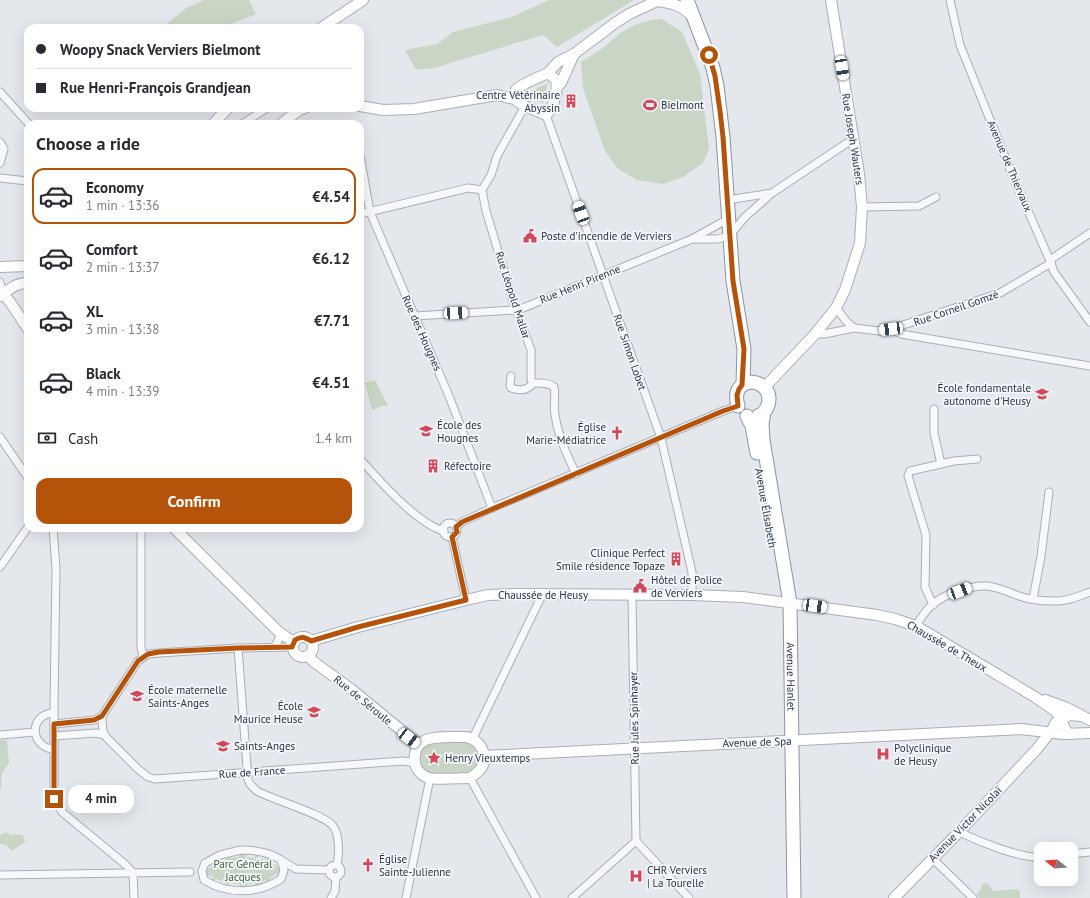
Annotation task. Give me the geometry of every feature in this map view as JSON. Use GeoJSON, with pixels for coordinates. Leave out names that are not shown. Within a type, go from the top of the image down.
{"type":"FeatureCollection","features":[{"type":"Feature","properties":{"kind":"highway"},"geometry":{"type":"LineString","coordinates":[[687,0],[696,20],[715,76],[723,137],[733,281],[744,349],[742,385],[737,395],[738,406]]}},
{"type":"Feature","properties":{"kind":"highway"},"geometry":{"type":"LineString","coordinates":[[744,349],[761,385]]}},
{"type":"Feature","properties":{"kind":"highway"},"geometry":{"type":"LineString","coordinates":[[742,385],[749,382],[761,385]]}},
{"type":"Feature","properties":{"kind":"highway","name":"Avenue Élisabeth"},"geometry":{"type":"LineString","coordinates":[[761,385],[769,397],[769,402],[764,412],[762,424],[766,458]]}},
{"type":"Feature","properties":{"kind":"highway","name":"Avenue Élisabeth"},"geometry":{"type":"LineString","coordinates":[[764,412],[760,416],[747,416],[752,426],[755,440],[786,602]]}},
{"type":"Feature","properties":{"kind":"highway","name":"Avenue Hanlet"},"geometry":{"type":"LineString","coordinates":[[766,458],[786,602],[788,741],[794,898]]}},
{"type":"Feature","properties":{"kind":"highway","name":"Avenue Hanlet"},"geometry":{"type":"LineString","coordinates":[[786,898],[788,741]]}},
{"type":"Feature","properties":{"kind":"street"},"geometry":{"type":"LineString","coordinates":[[327,24],[363,0]]}},
{"type":"Feature","properties":{"kind":"street"},"geometry":{"type":"LineString","coordinates":[[514,99],[515,91],[521,86],[548,73],[558,62],[574,54],[591,40],[629,14],[658,0],[677,5],[685,9],[696,20]]}},
{"type":"Feature","properties":{"kind":"street"},"geometry":{"type":"LineString","coordinates":[[696,0],[696,20]]}},
{"type":"Feature","properties":{"kind":"street","name":"Rue Joseph Wauters"},"geometry":{"type":"LineString","coordinates":[[761,385],[815,334],[836,308],[845,290],[860,243],[862,207],[859,174],[831,0]]}},
{"type":"Feature","properties":{"kind":"street","name":"Avenue de Thiervaux"},"geometry":{"type":"LineString","coordinates":[[950,0],[960,45],[1014,179],[1054,272],[1090,322]]}},
{"type":"Feature","properties":{"kind":"street"},"geometry":{"type":"LineString","coordinates":[[364,107],[383,110],[414,109],[497,95],[514,99],[525,106],[546,115],[550,112],[558,87],[574,54]]}},
{"type":"Feature","properties":{"kind":"street"},"geometry":{"type":"LineString","coordinates":[[548,73],[556,80],[558,87]]}},
{"type":"Feature","properties":{"kind":"street"},"geometry":{"type":"LineString","coordinates":[[0,92],[24,120]]}},
{"type":"Feature","properties":{"kind":"street"},"geometry":{"type":"LineString","coordinates":[[364,213],[468,188],[482,190],[491,175],[497,156],[525,106]]}},
{"type":"Feature","properties":{"kind":"street"},"geometry":{"type":"LineString","coordinates":[[217,120],[224,112]]}},
{"type":"Feature","properties":{"kind":"street"},"geometry":{"type":"LineString","coordinates":[[248,120],[261,112]]}},
{"type":"Feature","properties":{"kind":"street"},"geometry":{"type":"LineString","coordinates":[[286,120],[296,112]]}},
{"type":"Feature","properties":{"kind":"street","name":"Rue Simon Lobet"},"geometry":{"type":"LineString","coordinates":[[546,115],[660,438],[692,572],[692,595]]}},
{"type":"Feature","properties":{"kind":"street"},"geometry":{"type":"LineString","coordinates":[[729,236],[745,217],[772,193],[847,142],[853,141]]}},
{"type":"Feature","properties":{"kind":"street"},"geometry":{"type":"LineString","coordinates":[[0,142],[4,149],[0,163]]}},
{"type":"Feature","properties":{"kind":"street"},"geometry":{"type":"LineString","coordinates":[[0,178],[24,181]]}},
{"type":"Feature","properties":{"kind":"street","name":"Rue des Hougnes"},"geometry":{"type":"LineString","coordinates":[[364,178],[370,212],[449,396],[492,508]]}},
{"type":"Feature","properties":{"kind":"street","name":"Rue Léopold Mallar"},"geometry":{"type":"LineString","coordinates":[[482,190],[486,211],[516,310],[531,350],[530,377],[533,383]]}},
{"type":"Feature","properties":{"kind":"street"},"geometry":{"type":"LineString","coordinates":[[727,200],[772,193]]}},
{"type":"Feature","properties":{"kind":"street"},"geometry":{"type":"LineString","coordinates":[[862,207],[919,206],[936,197]]}},
{"type":"Feature","properties":{"kind":"street","name":"Rue Henri Pirenne"},"geometry":{"type":"LineString","coordinates":[[415,316],[516,310],[692,239],[728,220]]}},
{"type":"Feature","properties":{"kind":"street","name":"Rue Corneil Gomzé"},"geometry":{"type":"LineString","coordinates":[[815,334],[824,334],[854,328],[879,331],[891,329],[1000,293],[1050,262],[1090,233]]}},
{"type":"Feature","properties":{"kind":"street","name":"Rue Henri Pirenne"},"geometry":{"type":"LineString","coordinates":[[692,239],[729,236]]}},
{"type":"Feature","properties":{"kind":"street"},"geometry":{"type":"LineString","coordinates":[[0,267],[24,266]]}},
{"type":"Feature","properties":{"kind":"street"},"geometry":{"type":"LineString","coordinates":[[0,282],[1,295],[10,302],[24,323]]}},
{"type":"Feature","properties":{"kind":"street"},"geometry":{"type":"LineString","coordinates":[[1,295],[16,285],[24,283]]}},
{"type":"Feature","properties":{"kind":"street"},"geometry":{"type":"LineString","coordinates":[[836,308],[854,328]]}},
{"type":"Feature","properties":{"kind":"street"},"geometry":{"type":"LineString","coordinates":[[891,329],[901,334],[1090,366]]}},
{"type":"Feature","properties":{"kind":"street"},"geometry":{"type":"LineString","coordinates":[[511,376],[510,386],[514,389],[526,390],[533,383],[546,383],[554,387],[554,413],[557,426],[576,474]]}},
{"type":"Feature","properties":{"kind":"street"},"geometry":{"type":"LineString","coordinates":[[456,527],[462,522],[492,508],[738,406]]}},
{"type":"Feature","properties":{"kind":"street"},"geometry":{"type":"LineString","coordinates":[[934,409],[934,433],[941,464]]}},
{"type":"Feature","properties":{"kind":"street"},"geometry":{"type":"LineString","coordinates":[[0,437],[24,472]]}},
{"type":"Feature","properties":{"kind":"street"},"geometry":{"type":"LineString","coordinates":[[932,604],[925,587],[926,535],[908,476],[910,471],[954,461],[977,459]]}},
{"type":"Feature","properties":{"kind":"street"},"geometry":{"type":"LineString","coordinates":[[364,463],[410,511],[441,530],[446,535],[452,537]]}},
{"type":"Feature","properties":{"kind":"street"},"geometry":{"type":"LineString","coordinates":[[1033,599],[1041,556],[1049,492]]}},
{"type":"Feature","properties":{"kind":"street"},"geometry":{"type":"LineString","coordinates":[[441,530],[448,524],[454,524],[456,527]]}},
{"type":"Feature","properties":{"kind":"street"},"geometry":{"type":"LineString","coordinates":[[452,537],[457,532],[456,527]]}},
{"type":"Feature","properties":{"kind":"street"},"geometry":{"type":"LineString","coordinates":[[0,567],[24,532]]}},
{"type":"Feature","properties":{"kind":"street"},"geometry":{"type":"LineString","coordinates":[[53,532],[56,568],[54,799],[58,807],[119,858],[133,873],[134,898]]}},
{"type":"Feature","properties":{"kind":"street"},"geometry":{"type":"LineString","coordinates":[[141,532],[141,647],[143,657]]}},
{"type":"Feature","properties":{"kind":"street"},"geometry":{"type":"LineString","coordinates":[[54,724],[94,720],[102,716],[134,667],[143,657],[153,653],[274,647],[293,645],[298,638],[305,637],[311,641],[312,649],[308,656],[299,657],[294,652],[293,645],[178,532]]}},
{"type":"Feature","properties":{"kind":"street"},"geometry":{"type":"LineString","coordinates":[[452,537],[466,600]]}},
{"type":"Feature","properties":{"kind":"street"},"geometry":{"type":"LineString","coordinates":[[916,626],[932,604],[950,595],[970,588],[987,586],[1006,590],[1033,599],[1057,602],[1078,597],[1090,592]]}},
{"type":"Feature","properties":{"kind":"street"},"geometry":{"type":"LineString","coordinates":[[473,738],[543,593]]}},
{"type":"Feature","properties":{"kind":"street","name":"Chaussée de Heusy"},"geometry":{"type":"LineString","coordinates":[[311,641],[358,627],[488,595],[543,593],[692,595],[743,597],[786,602]]}},
{"type":"Feature","properties":{"kind":"street","name":"Rue Jules Spinhayer"},"geometry":{"type":"LineString","coordinates":[[632,595],[636,841]]}},
{"type":"Feature","properties":{"kind":"street","name":"Chaussée de Theux"},"geometry":{"type":"LineString","coordinates":[[786,602],[877,615],[916,626],[1035,697],[1057,717],[1065,731],[1070,734]]}},
{"type":"Feature","properties":{"kind":"street"},"geometry":{"type":"LineString","coordinates":[[274,647],[278,641],[280,633]]}},
{"type":"Feature","properties":{"kind":"street"},"geometry":{"type":"LineString","coordinates":[[238,648],[250,784],[257,792],[323,818],[333,826],[337,836],[337,865],[341,872],[336,876],[335,891],[331,898]]}},
{"type":"Feature","properties":{"kind":"street","name":"Rue de Séroule"},"geometry":{"type":"LineString","coordinates":[[308,656],[418,744]]}},
{"type":"Feature","properties":{"kind":"street","name":"Chaussée de Theux"},"geometry":{"type":"LineString","coordinates":[[1035,697],[1059,705],[1086,718]]}},
{"type":"Feature","properties":{"kind":"street"},"geometry":{"type":"LineString","coordinates":[[54,713],[47,713],[42,716],[36,724],[35,732],[36,737],[44,747],[54,749]]}},
{"type":"Feature","properties":{"kind":"street","name":"Avenue de Spa"},"geometry":{"type":"LineString","coordinates":[[1025,730],[1057,717],[1069,715],[1086,718]]}},
{"type":"Feature","properties":{"kind":"street"},"geometry":{"type":"LineString","coordinates":[[102,716],[102,726],[105,735]]}},
{"type":"Feature","properties":{"kind":"street"},"geometry":{"type":"LineString","coordinates":[[1036,750],[1050,733],[1057,717]]}},
{"type":"Feature","properties":{"kind":"street"},"geometry":{"type":"LineString","coordinates":[[1036,750],[1081,728],[1086,718]]}},
{"type":"Feature","properties":{"kind":"street"},"geometry":{"type":"LineString","coordinates":[[1025,730],[1034,736],[1037,743],[1036,750]]}},
{"type":"Feature","properties":{"kind":"street","name":"Avenue de Spa"},"geometry":{"type":"LineString","coordinates":[[484,756],[1025,730],[1070,734]]}},
{"type":"Feature","properties":{"kind":"street"},"geometry":{"type":"LineString","coordinates":[[0,735],[35,732]]}},
{"type":"Feature","properties":{"kind":"street"},"geometry":{"type":"LineString","coordinates":[[54,736],[96,732],[105,735]]}},
{"type":"Feature","properties":{"kind":"street"},"geometry":{"type":"LineString","coordinates":[[1070,734],[1090,733]]}},
{"type":"Feature","properties":{"kind":"street","name":"Rue de France"},"geometry":{"type":"LineString","coordinates":[[105,735],[138,769],[151,778],[159,780],[403,761],[410,762],[415,765]]}},
{"type":"Feature","properties":{"kind":"street"},"geometry":{"type":"LineString","coordinates":[[429,738],[473,738],[480,746],[484,756],[482,766],[470,778],[430,778],[420,772],[415,765],[415,749],[418,744],[424,740],[429,738]]}},
{"type":"Feature","properties":{"kind":"street","name":"Avenue Victor Nicolaï"},"geometry":{"type":"LineString","coordinates":[[894,898],[959,832],[1036,750]]}},
{"type":"Feature","properties":{"kind":"street"},"geometry":{"type":"LineString","coordinates":[[406,898],[430,778]]}},
{"type":"Feature","properties":{"kind":"street"},"geometry":{"type":"LineString","coordinates":[[470,778],[536,898]]}},
{"type":"Feature","properties":{"kind":"street"},"geometry":{"type":"LineString","coordinates":[[959,832],[1008,851],[1034,858]]}},
{"type":"Feature","properties":{"kind":"street"},"geometry":{"type":"LineString","coordinates":[[572,898],[636,841],[689,898]]}},
{"type":"Feature","properties":{"kind":"street"},"geometry":{"type":"LineString","coordinates":[[0,875],[190,872],[220,854],[241,850],[262,852],[272,855],[296,869],[329,870],[332,866],[337,865]]}},
{"type":"Feature","properties":{"kind":"street"},"geometry":{"type":"LineString","coordinates":[[1078,853],[1090,852]]}},
{"type":"Feature","properties":{"kind":"street"},"geometry":{"type":"LineString","coordinates":[[932,858],[973,898]]}},
{"type":"Feature","properties":{"kind":"street"},"geometry":{"type":"LineString","coordinates":[[281,860],[284,870],[282,879]]}},
{"type":"Feature","properties":{"kind":"street"},"geometry":{"type":"LineString","coordinates":[[204,880],[202,871],[205,863]]}},
{"type":"Feature","properties":{"kind":"street"},"geometry":{"type":"LineString","coordinates":[[190,872],[219,887],[242,891],[261,889],[274,884],[296,869]]}},
{"type":"Feature","properties":{"kind":"street"},"geometry":{"type":"LineString","coordinates":[[329,870],[331,875],[336,876]]}},
{"type":"Feature","properties":{"kind":"green space"},"geometry":{"type":"Polygon","coordinates":[[[204,0],[249,0],[256,14],[231,24],[167,24],[186,8],[204,0]]]}},
{"type":"Feature","properties":{"kind":"green space"},"geometry":{"type":"Polygon","coordinates":[[[549,0],[634,0],[557,47],[543,35],[434,68],[416,70],[405,50],[437,44],[453,32],[512,17],[549,0]]]}},
{"type":"Feature","properties":{"kind":"green space"},"geometry":{"type":"Polygon","coordinates":[[[662,19],[682,32],[700,74],[709,148],[703,163],[683,177],[663,184],[637,180],[618,169],[605,151],[583,88],[581,62],[603,48],[619,34],[634,25],[651,20],[662,19]]]}},
{"type":"Feature","properties":{"kind":"green space"},"geometry":{"type":"Polygon","coordinates":[[[548,83],[543,103],[527,95],[527,93],[548,83]]]}},
{"type":"Feature","properties":{"kind":"green space"},"geometry":{"type":"Polygon","coordinates":[[[375,380],[388,406],[382,406],[372,410],[365,383],[375,380]]]}},
{"type":"Feature","properties":{"kind":"green space"},"geometry":{"type":"Polygon","coordinates":[[[0,740],[7,740],[9,763],[2,773],[0,790],[0,740]]]}},
{"type":"Feature","properties":{"kind":"green space"},"geometry":{"type":"Polygon","coordinates":[[[468,741],[478,748],[481,760],[478,766],[470,773],[433,775],[426,773],[419,764],[419,750],[429,742],[468,741]]]}},
{"type":"Feature","properties":{"kind":"green space"},"geometry":{"type":"Polygon","coordinates":[[[6,832],[10,835],[23,835],[25,842],[12,851],[6,845],[0,844],[0,835],[6,832]]]}},
{"type":"Feature","properties":{"kind":"green space","name":"Parc Général Jacques"},"geometry":{"type":"Polygon","coordinates":[[[246,852],[246,857],[255,858],[256,853],[259,854],[258,858],[266,860],[267,856],[271,857],[269,861],[277,866],[281,864],[281,875],[277,873],[270,878],[272,883],[269,884],[267,880],[262,881],[263,886],[256,887],[254,883],[247,884],[247,888],[240,889],[240,884],[229,883],[228,887],[225,887],[226,882],[216,879],[213,882],[211,881],[213,877],[210,875],[206,877],[206,866],[210,868],[213,864],[212,860],[214,859],[216,863],[227,859],[226,855],[229,854],[230,858],[239,857],[239,853],[246,852]]]}},
{"type":"Feature","properties":{"kind":"green space"},"geometry":{"type":"Polygon","coordinates":[[[984,883],[989,885],[993,891],[1018,889],[1020,898],[980,898],[977,895],[984,883]]]}},
{"type":"Feature","properties":{"kind":"place","name":"Centre Vétérinaire Abyssin"},"geometry":{"type":"Point","coordinates":[571,101]}},
{"type":"Feature","properties":{"kind":"place","name":"Bielmont"},"geometry":{"type":"Point","coordinates":[650,105]}},
{"type":"Feature","properties":{"kind":"place","name":"Poste d'incendie de Verviers"},"geometry":{"type":"Point","coordinates":[530,236]}},
{"type":"Feature","properties":{"kind":"place","name":"École fondamentale autonome d'Heusy"},"geometry":{"type":"Point","coordinates":[1042,394]}},
{"type":"Feature","properties":{"kind":"place","name":"École des Hougnes"},"geometry":{"type":"Point","coordinates":[426,431]}},
{"type":"Feature","properties":{"kind":"place","name":"Église Marie-Médiatrice"},"geometry":{"type":"Point","coordinates":[617,433]}},
{"type":"Feature","properties":{"kind":"place","name":"Réfectoire"},"geometry":{"type":"Point","coordinates":[433,466]}},
{"type":"Feature","properties":{"kind":"place","name":"Clinique Perfect Smile résidence Topaze"},"geometry":{"type":"Point","coordinates":[676,559]}},
{"type":"Feature","properties":{"kind":"place","name":"Hôtel de Police de Verviers"},"geometry":{"type":"Point","coordinates":[640,586]}},
{"type":"Feature","properties":{"kind":"place","name":"École maternelle Saints-Anges"},"geometry":{"type":"Point","coordinates":[137,696]}},
{"type":"Feature","properties":{"kind":"place","name":"École Maurice Heuse"},"geometry":{"type":"Point","coordinates":[314,712]}},
{"type":"Feature","properties":{"kind":"place","name":"Saints-Anges"},"geometry":{"type":"Point","coordinates":[223,746]}},
{"type":"Feature","properties":{"kind":"place","name":"Polyclinique de Heusy"},"geometry":{"type":"Point","coordinates":[883,754]}},
{"type":"Feature","properties":{"kind":"place","name":"Henry Vieuxtemps"},"geometry":{"type":"Point","coordinates":[434,758]}},
{"type":"Feature","properties":{"kind":"place","name":"Église Sainte-Julienne"},"geometry":{"type":"Point","coordinates":[368,865]}},
{"type":"Feature","properties":{"kind":"place","name":"CHR Verviers | La Tourelle"},"geometry":{"type":"Point","coordinates":[636,876]}},
{"type":"Feature","properties":{"kind":"route"},"geometry":{"type":"LineString","coordinates":[[54,799],[54,724],[94,720],[102,716],[138,661],[148,654],[159,652],[238,648],[292,647],[295,640],[298,638],[305,637],[311,641],[358,627],[466,600],[452,537],[457,532],[456,527],[462,522],[492,508],[738,406],[736,400],[739,389],[742,385],[744,349],[733,281],[720,111],[714,68],[709,55]]}}]}
